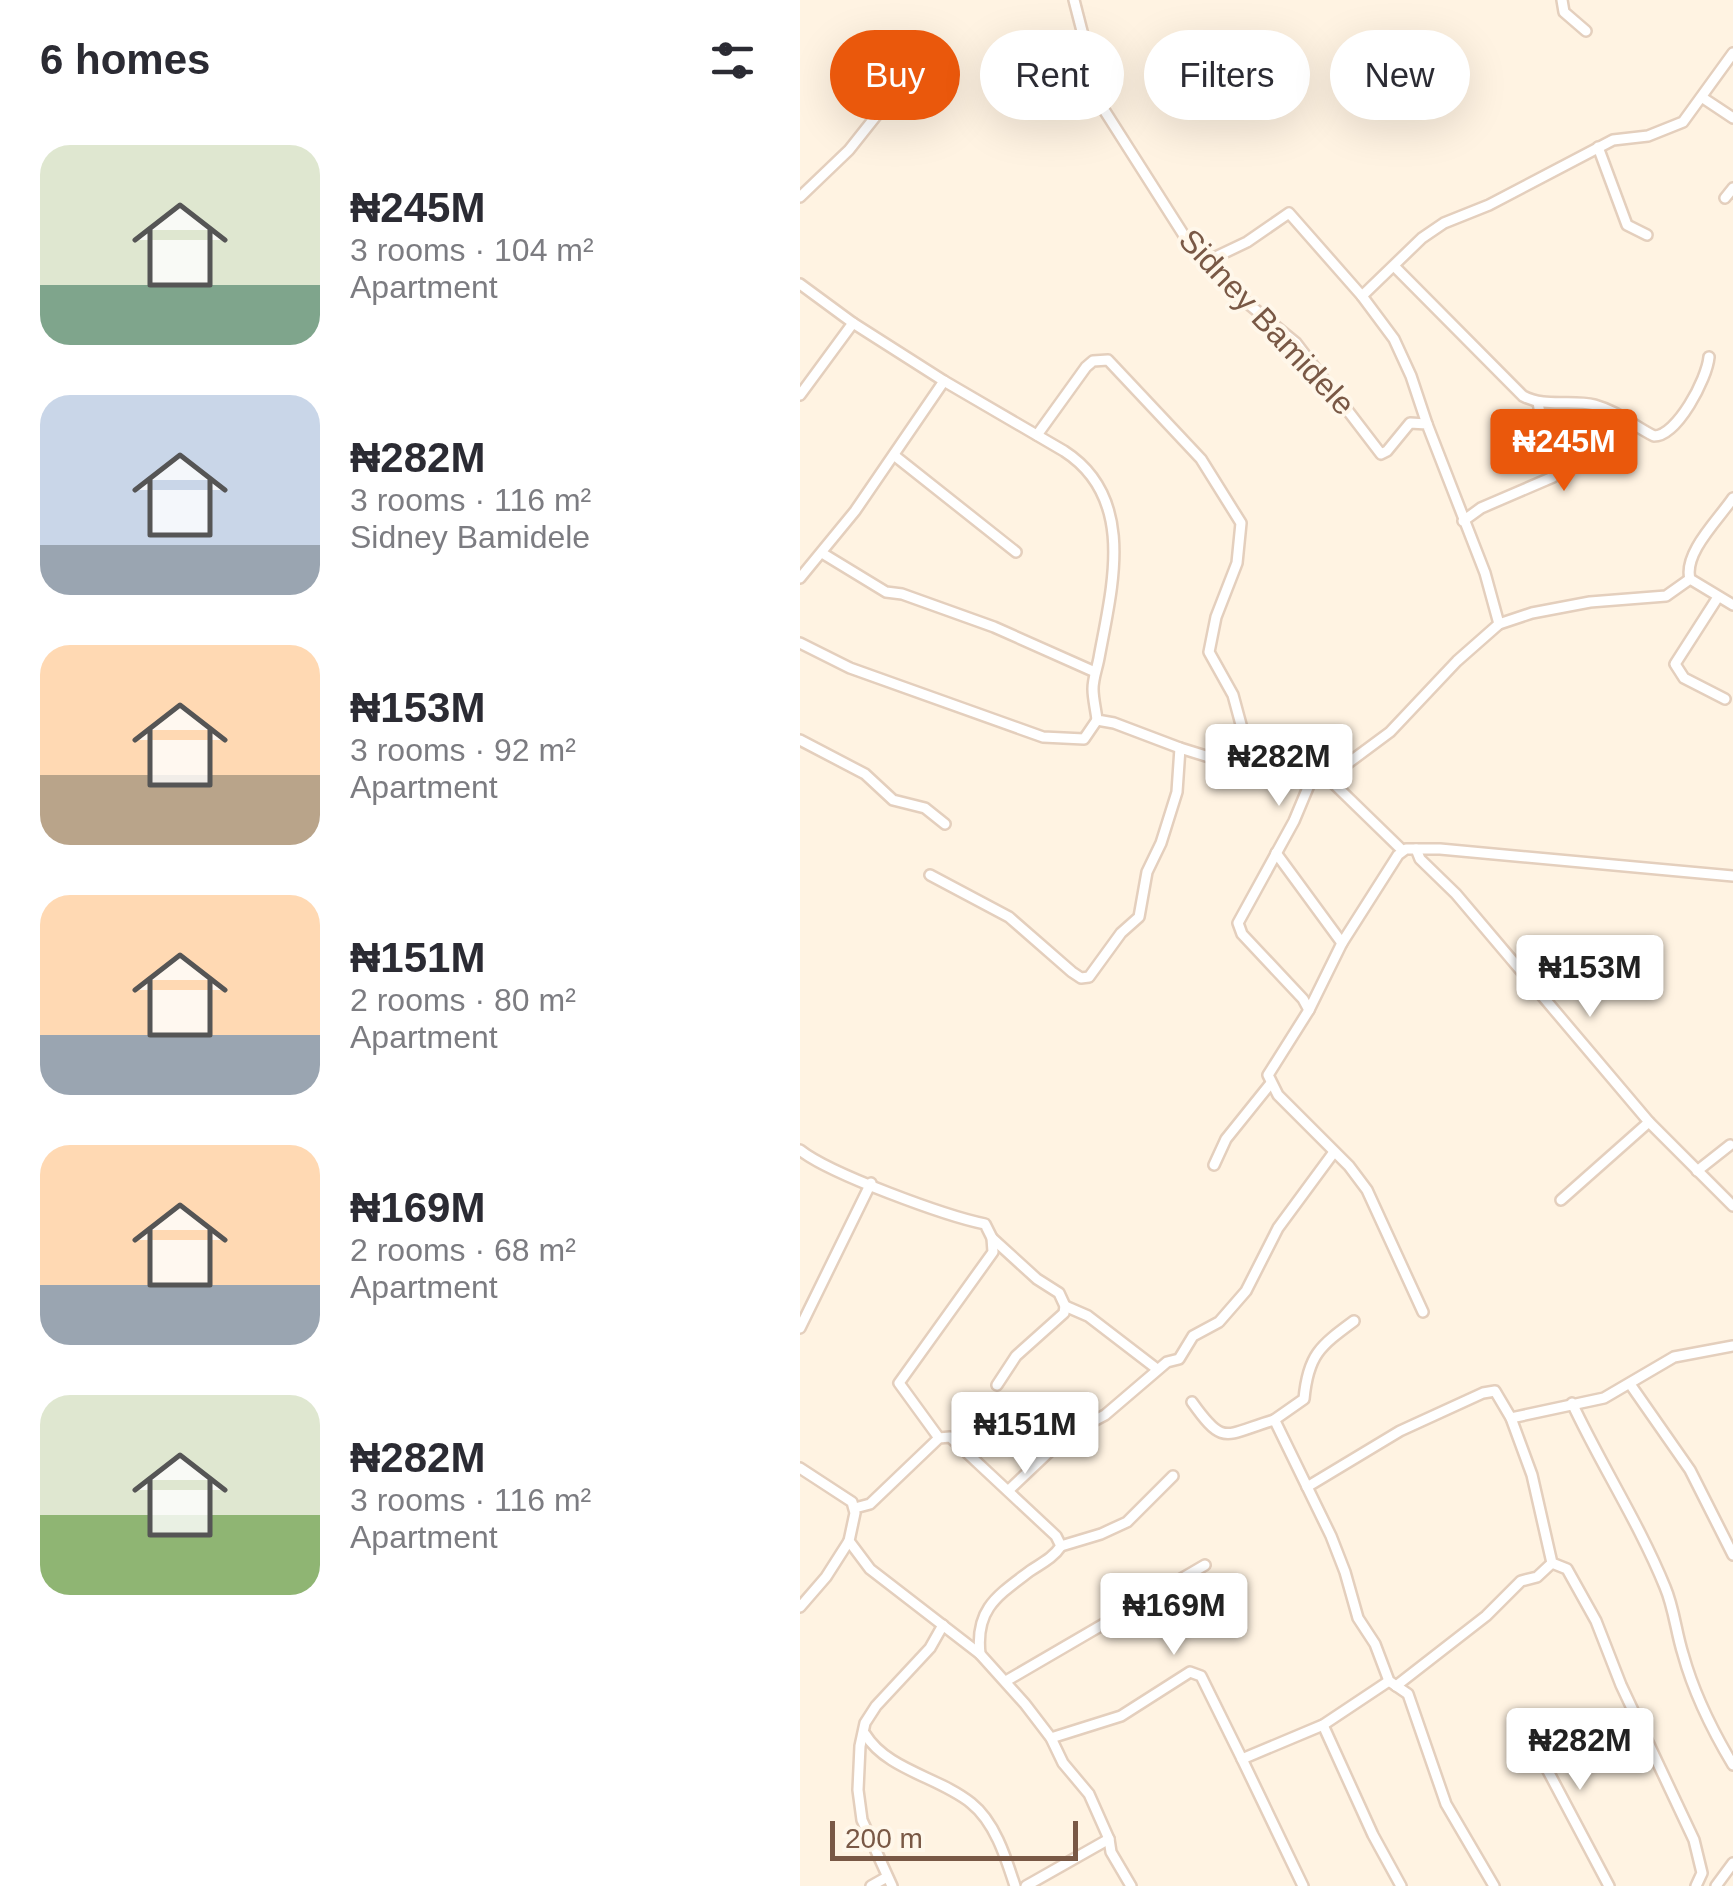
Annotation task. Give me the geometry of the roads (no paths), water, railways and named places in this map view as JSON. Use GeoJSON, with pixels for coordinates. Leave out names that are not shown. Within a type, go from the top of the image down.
{"type":"FeatureCollection","features":[{"type":"Feature","properties":{"kind":"street","name":"Sidney Bamidele"},"geometry":{"type":"LineString","coordinates":[[1074,0],[1101,105],[1152,188],[1205,262],[1229,288],[1296,343],[1382,454],[1410,423],[1427,424]]}},
{"type":"Feature","properties":{"kind":"street"},"geometry":{"type":"LineString","coordinates":[[1562,0],[1564,12],[1586,31]]}},
{"type":"Feature","properties":{"kind":"street"},"geometry":{"type":"LineString","coordinates":[[1362,296],[1444,223],[1489,205],[1612,140],[1666,131],[1688,118],[1733,54]]}},
{"type":"Feature","properties":{"kind":"street"},"geometry":{"type":"LineString","coordinates":[[1703,98],[1733,118]]}},
{"type":"Feature","properties":{"kind":"street"},"geometry":{"type":"LineString","coordinates":[[800,197],[849,150],[873,120]]}},
{"type":"Feature","properties":{"kind":"street"},"geometry":{"type":"LineString","coordinates":[[1598,147],[1628,227],[1647,235]]}},
{"type":"Feature","properties":{"kind":"street"},"geometry":{"type":"LineString","coordinates":[[1725,198],[1733,188]]}},
{"type":"Feature","properties":{"kind":"street"},"geometry":{"type":"LineString","coordinates":[[1205,262],[1247,242],[1290,213],[1362,296],[1386,326],[1407,365],[1486,574],[1499,624]]}},
{"type":"Feature","properties":{"kind":"street"},"geometry":{"type":"LineString","coordinates":[[1394,266],[1522,396],[1538,402],[1595,405],[1616,412],[1654,436],[1662,436],[1683,412],[1707,376],[1709,357]]}},
{"type":"Feature","properties":{"kind":"street"},"geometry":{"type":"LineString","coordinates":[[800,284],[944,381],[1085,465],[1098,485],[1113,526],[1114,570],[1093,688],[1097,720],[1084,740],[1043,737],[850,668],[800,643]]}},
{"type":"Feature","properties":{"kind":"street"},"geometry":{"type":"LineString","coordinates":[[800,395],[853,323]]}},
{"type":"Feature","properties":{"kind":"street"},"geometry":{"type":"LineString","coordinates":[[1038,434],[1093,360],[1108,360],[1200,459],[1228,499],[1240,522],[1240,548],[1216,618],[1210,652],[1233,696],[1246,743],[1244,768]]}},
{"type":"Feature","properties":{"kind":"street"},"geometry":{"type":"LineString","coordinates":[[800,578],[894,456],[944,381]]}},
{"type":"Feature","properties":{"kind":"street"},"geometry":{"type":"LineString","coordinates":[[1464,521],[1481,508],[1554,477],[1538,402]]}},
{"type":"Feature","properties":{"kind":"street"},"geometry":{"type":"LineString","coordinates":[[894,456],[1016,552]]}},
{"type":"Feature","properties":{"kind":"street"},"geometry":{"type":"LineString","coordinates":[[1733,498],[1692,558],[1688,572],[1690,579],[1733,605]]}},
{"type":"Feature","properties":{"kind":"street"},"geometry":{"type":"LineString","coordinates":[[822,553],[886,592],[902,594],[994,628],[1095,672]]}},
{"type":"Feature","properties":{"kind":"street"},"geometry":{"type":"LineString","coordinates":[[1097,720],[1270,776],[1328,778],[1390,732],[1457,660],[1499,624],[1590,602],[1666,596],[1690,579]]}},
{"type":"Feature","properties":{"kind":"street"},"geometry":{"type":"LineString","coordinates":[[1718,597],[1675,664],[1684,678],[1725,699]]}},
{"type":"Feature","properties":{"kind":"street"},"geometry":{"type":"LineString","coordinates":[[800,740],[865,774],[894,800],[925,808],[946,824]]}},
{"type":"Feature","properties":{"kind":"street"},"geometry":{"type":"LineString","coordinates":[[930,875],[1009,917],[1072,972],[1081,978],[1089,977],[1139,916],[1147,872],[1161,843],[1176,792],[1180,748]]}},
{"type":"Feature","properties":{"kind":"street"},"geometry":{"type":"LineString","coordinates":[[1309,1010],[1240,930],[1242,913],[1294,821],[1312,778]]}},
{"type":"Feature","properties":{"kind":"street"},"geometry":{"type":"LineString","coordinates":[[1328,778],[1402,850],[1533,856],[1733,876]]}},
{"type":"Feature","properties":{"kind":"street"},"geometry":{"type":"LineString","coordinates":[[1402,850],[1342,943],[1309,1010],[1268,1075],[1278,1095],[1349,1166],[1370,1196],[1422,1312]]}},
{"type":"Feature","properties":{"kind":"street"},"geometry":{"type":"LineString","coordinates":[[1416,850],[1649,1122],[1733,1206]]}},
{"type":"Feature","properties":{"kind":"street"},"geometry":{"type":"LineString","coordinates":[[1276,852],[1342,943]]}},
{"type":"Feature","properties":{"kind":"street"},"geometry":{"type":"LineString","coordinates":[[1303,999],[1315,998]]}},
{"type":"Feature","properties":{"kind":"street"},"geometry":{"type":"LineString","coordinates":[[1214,1164],[1226,1139],[1271,1083]]}},
{"type":"Feature","properties":{"kind":"street"},"geometry":{"type":"LineString","coordinates":[[1561,1200],[1649,1122]]}},
{"type":"Feature","properties":{"kind":"street"},"geometry":{"type":"LineString","coordinates":[[1697,1170],[1730,1145]]}},
{"type":"Feature","properties":{"kind":"street"},"geometry":{"type":"LineString","coordinates":[[800,1150],[870,1184],[986,1224],[993,1252],[899,1383],[939,1438]]}},
{"type":"Feature","properties":{"kind":"street"},"geometry":{"type":"LineString","coordinates":[[1010,1490],[1067,1435],[1106,1414],[1157,1369],[1179,1359],[1193,1336],[1218,1322],[1246,1291],[1278,1228],[1334,1152]]}},
{"type":"Feature","properties":{"kind":"street"},"geometry":{"type":"LineString","coordinates":[[800,1328],[870,1184]]}},
{"type":"Feature","properties":{"kind":"street"},"geometry":{"type":"LineString","coordinates":[[992,1238],[1037,1279],[1059,1293],[1065,1306],[1064,1313],[1016,1356],[997,1385]]}},
{"type":"Feature","properties":{"kind":"street"},"geometry":{"type":"LineString","coordinates":[[1065,1306],[1088,1316],[1157,1369]]}},
{"type":"Feature","properties":{"kind":"street"},"geometry":{"type":"LineString","coordinates":[[1192,1402],[1214,1432],[1224,1434],[1274,1420],[1304,1399],[1310,1363],[1321,1346],[1354,1322]]}},
{"type":"Feature","properties":{"kind":"street"},"geometry":{"type":"LineString","coordinates":[[1510,1418],[1604,1398],[1674,1357],[1733,1347]]}},
{"type":"Feature","properties":{"kind":"street"},"geometry":{"type":"LineString","coordinates":[[1630,1384],[1690,1470],[1733,1555]]}},
{"type":"Feature","properties":{"kind":"street"},"geometry":{"type":"LineString","coordinates":[[1308,1487],[1400,1431],[1494,1391],[1510,1418],[1532,1475],[1552,1563]]}},
{"type":"Feature","properties":{"kind":"street"},"geometry":{"type":"LineString","coordinates":[[1572,1403],[1628,1507],[1667,1591],[1683,1657],[1708,1724],[1733,1765]]}},
{"type":"Feature","properties":{"kind":"street"},"geometry":{"type":"LineString","coordinates":[[1274,1420],[1346,1572],[1358,1618],[1375,1644],[1392,1684],[1408,1694],[1446,1804],[1494,1886]]}},
{"type":"Feature","properties":{"kind":"street"},"geometry":{"type":"LineString","coordinates":[[855,1508],[865,1507],[877,1498],[939,1438],[953,1438],[1046,1524],[1061,1546]]}},
{"type":"Feature","properties":{"kind":"street"},"geometry":{"type":"LineString","coordinates":[[800,1468],[850,1500],[855,1508],[849,1540],[826,1577],[800,1607]]}},
{"type":"Feature","properties":{"kind":"street"},"geometry":{"type":"LineString","coordinates":[[980,1654],[978,1638],[983,1612],[1061,1546],[1127,1522],[1173,1476]]}},
{"type":"Feature","properties":{"kind":"street"},"geometry":{"type":"LineString","coordinates":[[849,1540],[862,1560],[889,1586],[968,1644],[1006,1681],[1089,1794],[1111,1852],[1131,1886]]}},
{"type":"Feature","properties":{"kind":"street"},"geometry":{"type":"LineString","coordinates":[[1242,1759],[1323,1724],[1392,1684],[1486,1616],[1520,1581],[1537,1578],[1552,1563]]}},
{"type":"Feature","properties":{"kind":"street"},"geometry":{"type":"LineString","coordinates":[[1552,1563],[1567,1569],[1596,1621],[1621,1685],[1694,1840],[1702,1874],[1696,1886]]}},
{"type":"Feature","properties":{"kind":"street"},"geometry":{"type":"LineString","coordinates":[[1006,1681],[1205,1565]]}},
{"type":"Feature","properties":{"kind":"street"},"geometry":{"type":"LineString","coordinates":[[872,1886],[890,1881],[862,1820],[858,1760],[865,1723],[930,1648],[943,1626]]}},
{"type":"Feature","properties":{"kind":"street"},"geometry":{"type":"LineString","coordinates":[[968,1644],[978,1638]]}},
{"type":"Feature","properties":{"kind":"street"},"geometry":{"type":"LineString","coordinates":[[1051,1738],[1121,1716],[1190,1672],[1201,1676],[1303,1886]]}},
{"type":"Feature","properties":{"kind":"street"},"geometry":{"type":"LineString","coordinates":[[1521,1720],[1609,1886]]}},
{"type":"Feature","properties":{"kind":"street"},"geometry":{"type":"LineString","coordinates":[[1323,1724],[1400,1886]]}},
{"type":"Feature","properties":{"kind":"street"},"geometry":{"type":"LineString","coordinates":[[864,1734],[874,1747],[893,1760],[975,1806],[1002,1850],[1015,1886]]}},
{"type":"Feature","properties":{"kind":"street"},"geometry":{"type":"LineString","coordinates":[[1026,1886],[1109,1840]]}},
{"type":"Feature","properties":{"kind":"street"},"geometry":{"type":"LineString","coordinates":[[1716,1886],[1733,1862]]}}]}
